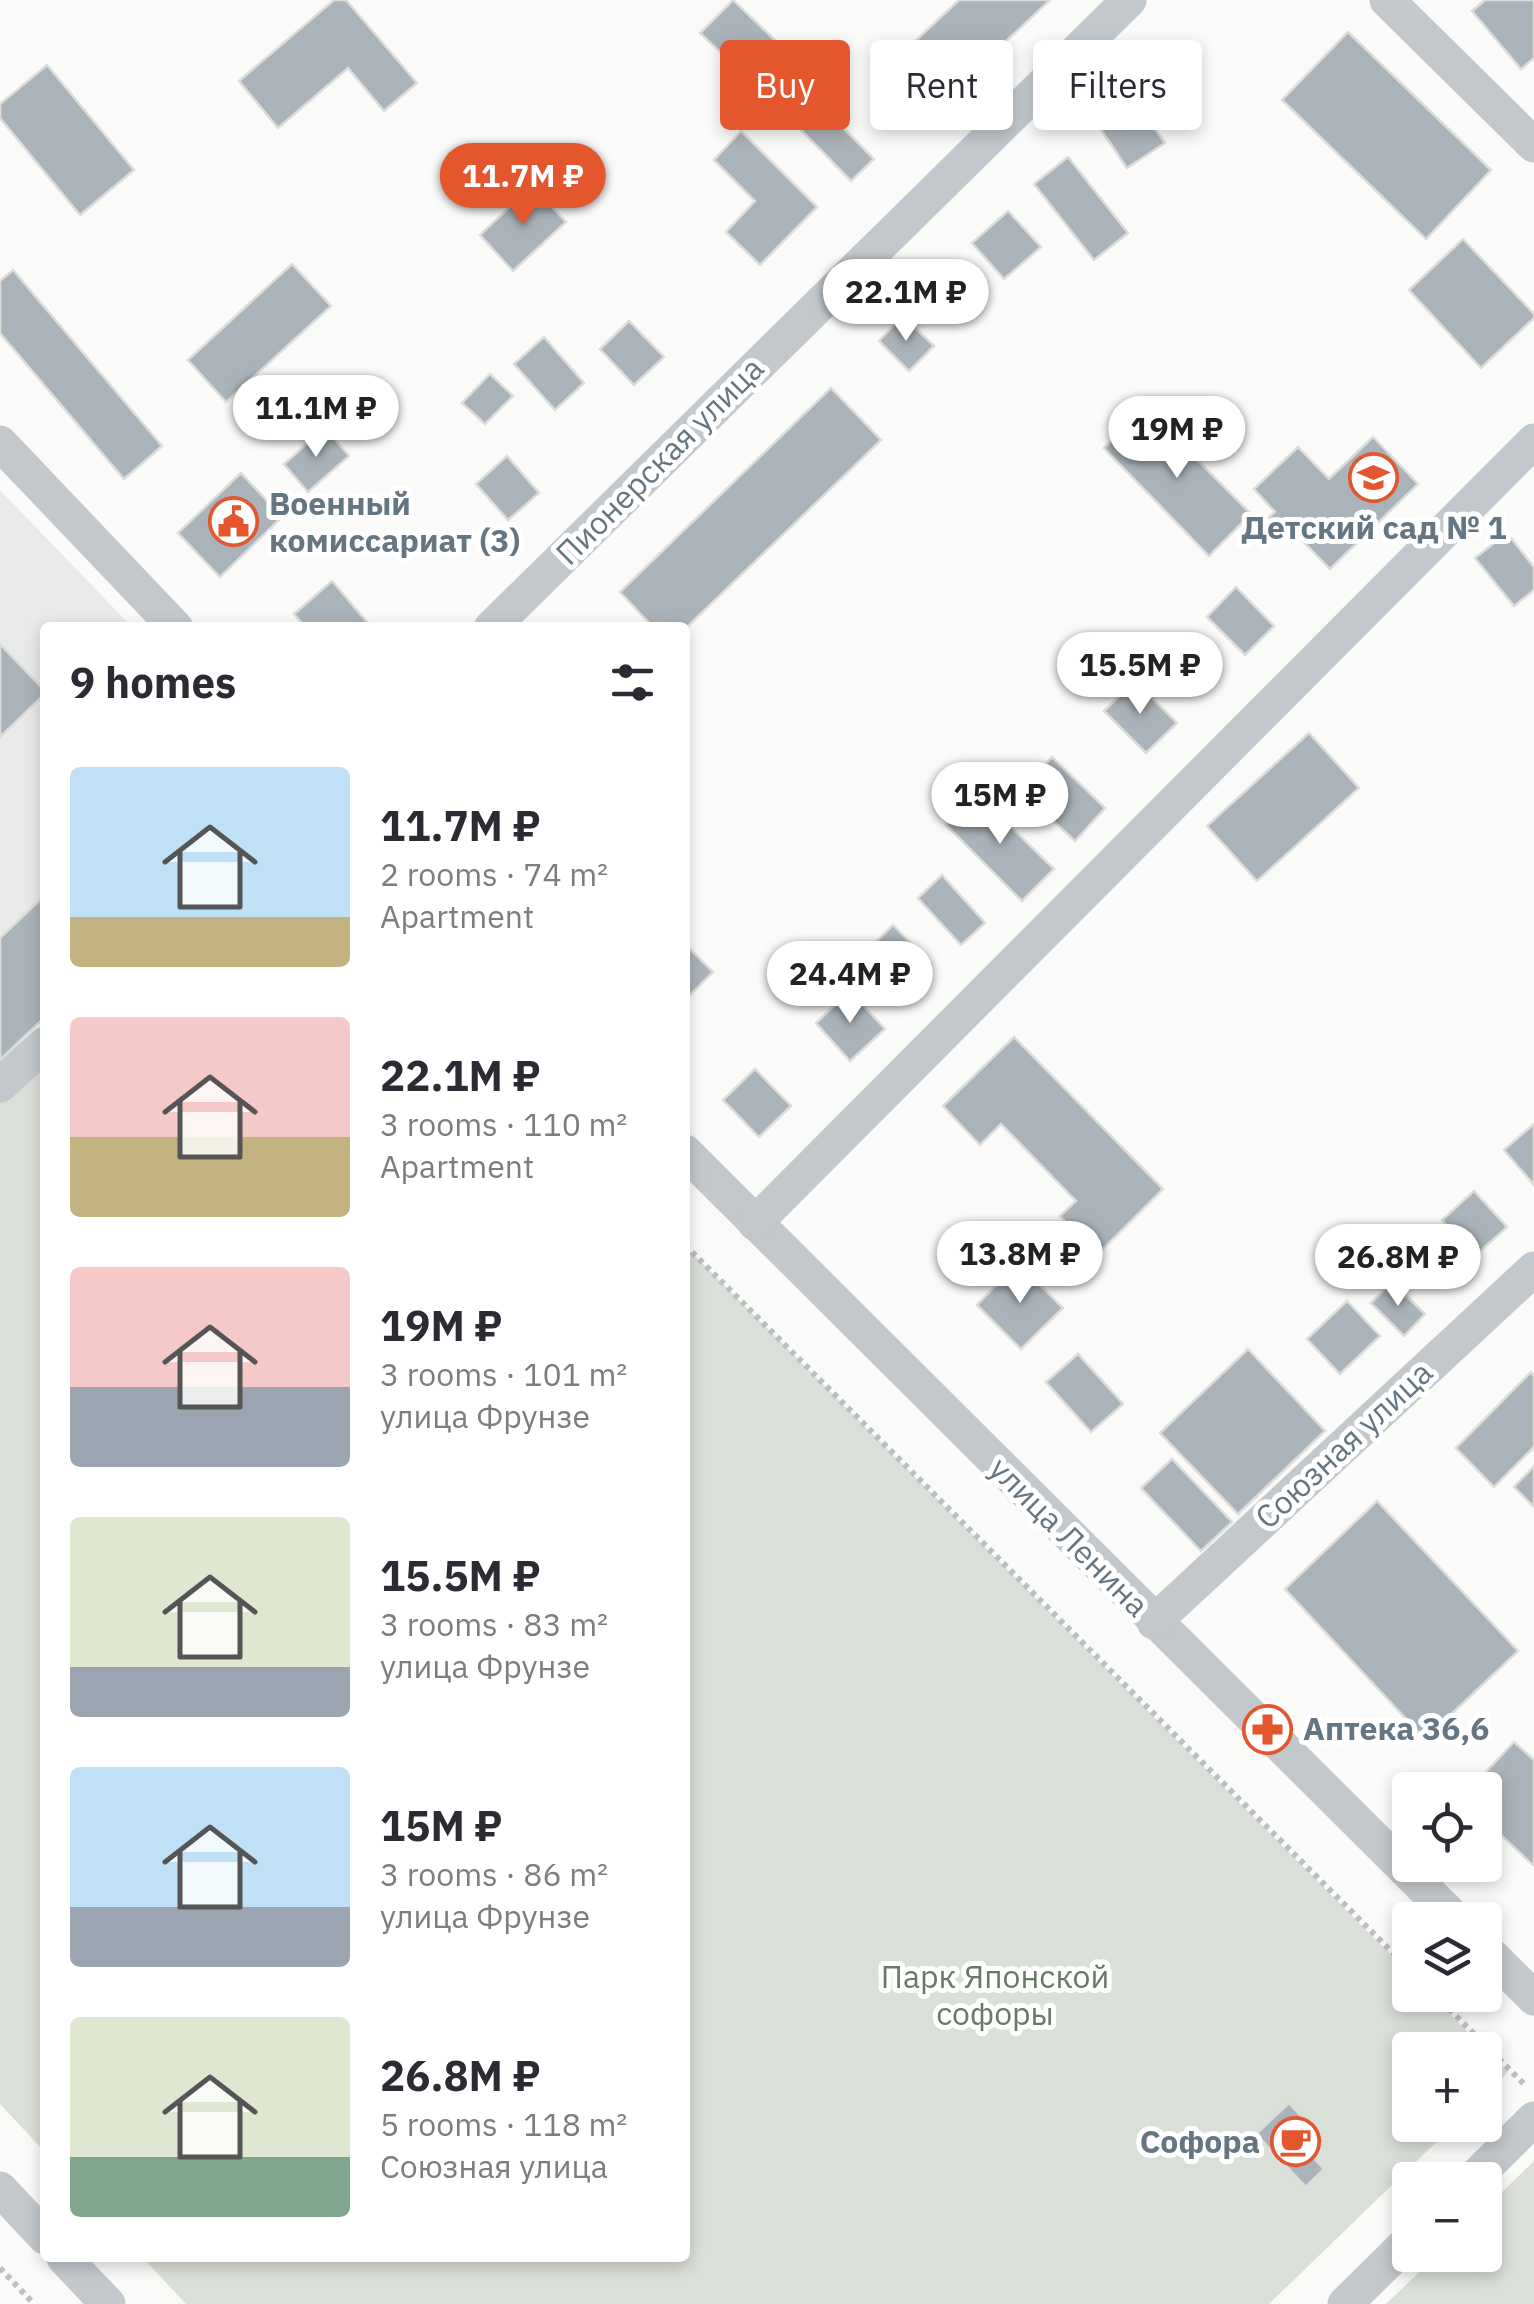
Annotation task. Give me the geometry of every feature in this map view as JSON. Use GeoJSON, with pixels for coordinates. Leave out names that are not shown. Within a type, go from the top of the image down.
{"type":"FeatureCollection","features":[{"type":"Feature","properties":{"kind":"street","name":"Пионерская улица"},"geometry":{"type":"LineString","coordinates":[[496,622],[1129,0]]}},
{"type":"Feature","properties":{"kind":"street"},"geometry":{"type":"LineString","coordinates":[[1387,0],[1534,146]]}},
{"type":"Feature","properties":{"kind":"street"},"geometry":{"type":"LineString","coordinates":[[754,1223],[1534,440]]}},
{"type":"Feature","properties":{"kind":"street"},"geometry":{"type":"LineString","coordinates":[[0,442],[170,622]]}},
{"type":"Feature","properties":{"kind":"street"},"geometry":{"type":"LineString","coordinates":[[0,1085],[40,1049]]}},
{"type":"Feature","properties":{"kind":"street","name":"улица Ленина"},"geometry":{"type":"LineString","coordinates":[[690,1157],[1438,1902]]}},
{"type":"Feature","properties":{"kind":"street","name":"Союзная улица"},"geometry":{"type":"LineString","coordinates":[[1154,1622],[1534,1268]]}},
{"type":"Feature","properties":{"kind":"street"},"geometry":{"type":"LineString","coordinates":[[1502,1966],[1534,1998]]}},
{"type":"Feature","properties":{"kind":"street"},"geometry":{"type":"LineString","coordinates":[[1490,2162],[1534,2119]]}},
{"type":"Feature","properties":{"kind":"street"},"geometry":{"type":"LineString","coordinates":[[0,2189],[40,2232]]}},
{"type":"Feature","properties":{"kind":"street"},"geometry":{"type":"LineString","coordinates":[[1345,2304],[1392,2258]]}},
{"type":"Feature","properties":{"kind":"street"},"geometry":{"type":"LineString","coordinates":[[68,2262],[108,2304]]}},
{"type":"Feature","properties":{"kind":"path"},"geometry":{"type":"LineString","coordinates":[[690,1250],[1392,1952]]}},
{"type":"Feature","properties":{"kind":"path"},"geometry":{"type":"LineString","coordinates":[[1452,2012],[1534,2093]]}},
{"type":"Feature","properties":{"kind":"path"},"geometry":{"type":"LineString","coordinates":[[0,2268],[34,2304]]}},
{"type":"Feature","properties":{"kind":"shaded area"},"geometry":{"type":"Polygon","coordinates":[[[0,490],[127,622],[40,622],[40,1020],[0,1056],[0,490]]]}},
{"type":"Feature","properties":{"kind":"green space"},"geometry":{"type":"Polygon","coordinates":[[[40,1062],[40,2147],[0,2104],[0,1100],[40,1062]]]}},
{"type":"Feature","properties":{"kind":"green space","name":"Парк Японской софоры"},"geometry":{"type":"Polygon","coordinates":[[[690,1251],[1392,1956],[1392,2012],[1448,2012],[1468,2032],[1392,2032],[1392,2142],[1436,2142],[1416,2162],[1392,2162],[1392,2185],[1269,2304],[186,2304],[147,2262],[690,2262],[690,1251]]]}},
{"type":"Feature","properties":{"kind":"green space"},"geometry":{"type":"Polygon","coordinates":[[[1534,2161],[1534,2304],[1386,2304],[1419,2272],[1502,2272],[1502,2192],[1534,2161]]]}},
{"type":"Feature","properties":{"kind":"building"},"geometry":{"type":"Polygon","coordinates":[[[334,0],[346,0],[417,83],[384,111],[348,68],[278,128],[239,81],[334,0]]]}},
{"type":"Feature","properties":{"kind":"building"},"geometry":{"type":"Polygon","coordinates":[[[733,0],[775,40],[720,40],[720,52],[700,33],[733,0]]]}},
{"type":"Feature","properties":{"kind":"building"},"geometry":{"type":"Polygon","coordinates":[[[959,0],[1050,0],[1007,40],[916,40],[959,0]]]}},
{"type":"Feature","properties":{"kind":"building"},"geometry":{"type":"Polygon","coordinates":[[[1485,0],[1534,0],[1534,58],[1521,69],[1472,11],[1485,0]]]}},
{"type":"Feature","properties":{"kind":"building"},"geometry":{"type":"Polygon","coordinates":[[[1348,32],[1491,170],[1426,239],[1282,100],[1348,32]]]}},
{"type":"Feature","properties":{"kind":"building"},"geometry":{"type":"Polygon","coordinates":[[[47,65],[134,170],[80,215],[0,118],[0,104],[47,65]]]}},
{"type":"Feature","properties":{"kind":"building"},"geometry":{"type":"Polygon","coordinates":[[[801,130],[846,130],[874,159],[851,181],[801,130]]]}},
{"type":"Feature","properties":{"kind":"building"},"geometry":{"type":"Polygon","coordinates":[[[1101,130],[1156,130],[1165,143],[1127,168],[1101,130]]]}},
{"type":"Feature","properties":{"kind":"building"},"geometry":{"type":"Polygon","coordinates":[[[741,131],[817,207],[760,265],[726,232],[755,201],[714,160],[741,131]]]}},
{"type":"Feature","properties":{"kind":"building"},"geometry":{"type":"Polygon","coordinates":[[[1068,157],[1128,233],[1094,260],[1034,184],[1068,157]]]}},
{"type":"Feature","properties":{"kind":"building"},"geometry":{"type":"Polygon","coordinates":[[[532,186],[566,222],[513,271],[480,235],[532,186]]]}},
{"type":"Feature","properties":{"kind":"building"},"geometry":{"type":"Polygon","coordinates":[[[1008,211],[1041,247],[1004,279],[972,243],[1008,211]]]}},
{"type":"Feature","properties":{"kind":"building"},"geometry":{"type":"Polygon","coordinates":[[[1463,239],[1534,314],[1481,368],[1409,290],[1463,239]]]}},
{"type":"Feature","properties":{"kind":"building"},"geometry":{"type":"Polygon","coordinates":[[[292,264],[331,306],[226,402],[188,360],[292,264]]]}},
{"type":"Feature","properties":{"kind":"building"},"geometry":{"type":"Polygon","coordinates":[[[13,270],[162,446],[124,479],[0,333],[0,281],[13,270]]]}},
{"type":"Feature","properties":{"kind":"building"},"geometry":{"type":"Polygon","coordinates":[[[903,316],[934,346],[909,371],[879,341],[903,316]]]}},
{"type":"Feature","properties":{"kind":"building"},"geometry":{"type":"Polygon","coordinates":[[[629,321],[664,357],[634,385],[600,349],[629,321]]]}},
{"type":"Feature","properties":{"kind":"building"},"geometry":{"type":"Polygon","coordinates":[[[544,337],[584,383],[555,410],[514,364],[544,337]]]}},
{"type":"Feature","properties":{"kind":"building"},"geometry":{"type":"Polygon","coordinates":[[[490,374],[513,396],[485,424],[462,403],[490,374]]]}},
{"type":"Feature","properties":{"kind":"building"},"geometry":{"type":"Polygon","coordinates":[[[831,388],[881,440],[690,624],[648,622],[620,592],[831,388]]]}},
{"type":"Feature","properties":{"kind":"building"},"geometry":{"type":"Polygon","coordinates":[[[1145,407],[1251,514],[1209,556],[1104,448],[1145,407]]]}},
{"type":"Feature","properties":{"kind":"building"},"geometry":{"type":"Polygon","coordinates":[[[325,428],[349,456],[308,492],[284,464],[325,428]]]}},
{"type":"Feature","properties":{"kind":"building"},"geometry":{"type":"Polygon","coordinates":[[[1373,437],[1418,484],[1330,569],[1289,527],[1276,539],[1262,524],[1275,512],[1254,489],[1298,447],[1329,479],[1373,437]]]}},
{"type":"Feature","properties":{"kind":"building"},"geometry":{"type":"Polygon","coordinates":[[[507,456],[539,493],[508,520],[476,484],[507,456]]]}},
{"type":"Feature","properties":{"kind":"building"},"geometry":{"type":"Polygon","coordinates":[[[241,473],[282,517],[220,577],[178,533],[241,473]]]}},
{"type":"Feature","properties":{"kind":"building"},"geometry":{"type":"Polygon","coordinates":[[[1507,533],[1534,567],[1534,590],[1514,606],[1475,558],[1507,533]]]}},
{"type":"Feature","properties":{"kind":"building"},"geometry":{"type":"Polygon","coordinates":[[[332,581],[367,622],[301,622],[294,614],[332,581]]]}},
{"type":"Feature","properties":{"kind":"building"},"geometry":{"type":"Polygon","coordinates":[[[1236,587],[1274,626],[1245,655],[1207,617],[1236,587]]]}},
{"type":"Feature","properties":{"kind":"building"},"geometry":{"type":"Polygon","coordinates":[[[0,644],[40,686],[40,699],[0,737],[0,644]]]}},
{"type":"Feature","properties":{"kind":"building"},"geometry":{"type":"Polygon","coordinates":[[[1135,681],[1177,723],[1146,753],[1104,711],[1135,681]]]}},
{"type":"Feature","properties":{"kind":"building"},"geometry":{"type":"Polygon","coordinates":[[[1309,733],[1359,788],[1257,881],[1207,826],[1309,733]]]}},
{"type":"Feature","properties":{"kind":"building"},"geometry":{"type":"Polygon","coordinates":[[[1052,757],[1105,808],[1075,841],[1021,791],[1052,757]]]}},
{"type":"Feature","properties":{"kind":"building"},"geometry":{"type":"Polygon","coordinates":[[[977,794],[1054,869],[1022,901],[946,825],[977,794]]]}},
{"type":"Feature","properties":{"kind":"building"},"geometry":{"type":"Polygon","coordinates":[[[942,875],[985,923],[961,945],[918,898],[942,875]]]}},
{"type":"Feature","properties":{"kind":"building"},"geometry":{"type":"Polygon","coordinates":[[[40,900],[40,1022],[0,1060],[0,938],[40,900]]]}},
{"type":"Feature","properties":{"kind":"building"},"geometry":{"type":"Polygon","coordinates":[[[893,925],[931,964],[895,1000],[857,961],[893,925]]]}},
{"type":"Feature","properties":{"kind":"building"},"geometry":{"type":"Polygon","coordinates":[[[690,949],[713,972],[690,995],[690,949]]]}},
{"type":"Feature","properties":{"kind":"building"},"geometry":{"type":"Polygon","coordinates":[[[850,991],[885,1029],[850,1061],[816,1023],[850,991]]]}},
{"type":"Feature","properties":{"kind":"building"},"geometry":{"type":"Polygon","coordinates":[[[1014,1037],[1163,1189],[1097,1255],[1060,1216],[1076,1201],[1001,1124],[980,1145],[943,1106],[1014,1037]]]}},
{"type":"Feature","properties":{"kind":"building"},"geometry":{"type":"Polygon","coordinates":[[[755,1069],[791,1106],[759,1137],[723,1100],[755,1069]]]}},
{"type":"Feature","properties":{"kind":"building"},"geometry":{"type":"Polygon","coordinates":[[[1534,1124],[1534,1185],[1504,1150],[1534,1124]]]}},
{"type":"Feature","properties":{"kind":"building"},"geometry":{"type":"Polygon","coordinates":[[[1474,1191],[1507,1227],[1475,1256],[1442,1220],[1474,1191]]]}},
{"type":"Feature","properties":{"kind":"building"},"geometry":{"type":"Polygon","coordinates":[[[1018,1263],[1063,1308],[1021,1349],[977,1305],[1018,1263]]]}},
{"type":"Feature","properties":{"kind":"building"},"geometry":{"type":"Polygon","coordinates":[[[1392,1282],[1425,1314],[1404,1336],[1371,1303],[1392,1282]]]}},
{"type":"Feature","properties":{"kind":"building"},"geometry":{"type":"Polygon","coordinates":[[[1347,1301],[1380,1336],[1340,1374],[1307,1339],[1347,1301]]]}},
{"type":"Feature","properties":{"kind":"building"},"geometry":{"type":"Polygon","coordinates":[[[1248,1349],[1325,1431],[1238,1514],[1160,1433],[1248,1349]]]}},
{"type":"Feature","properties":{"kind":"building"},"geometry":{"type":"Polygon","coordinates":[[[1078,1354],[1123,1404],[1091,1432],[1046,1382],[1078,1354]]]}},
{"type":"Feature","properties":{"kind":"building"},"geometry":{"type":"Polygon","coordinates":[[[1531,1372],[1534,1447],[1494,1487],[1456,1448],[1531,1372]]]}},
{"type":"Feature","properties":{"kind":"building"},"geometry":{"type":"Polygon","coordinates":[[[1172,1459],[1232,1522],[1201,1551],[1141,1488],[1172,1459]]]}},
{"type":"Feature","properties":{"kind":"building"},"geometry":{"type":"Polygon","coordinates":[[[1534,1466],[1534,1507],[1514,1487],[1534,1466]]]}},
{"type":"Feature","properties":{"kind":"building"},"geometry":{"type":"Polygon","coordinates":[[[1377,1501],[1518,1651],[1425,1739],[1285,1589],[1377,1501]]]}},
{"type":"Feature","properties":{"kind":"building"},"geometry":{"type":"Polygon","coordinates":[[[1514,1742],[1534,1760],[1534,1866],[1502,1836],[1502,1772],[1486,1772],[1514,1742]]]}},
{"type":"Feature","properties":{"kind":"building"},"geometry":{"type":"Polygon","coordinates":[[[1289,2103],[1324,2141],[1310,2154],[1324,2169],[1306,2187],[1256,2134],[1289,2103]]]}},
{"type":"Feature","properties":{"kind":"place","name":"Детский сад № 1"},"geometry":{"type":"Point","coordinates":[1374,478]}},
{"type":"Feature","properties":{"kind":"place","name":"Военный комиссариат (3)"},"geometry":{"type":"Point","coordinates":[234,522]}},
{"type":"Feature","properties":{"kind":"place","name":"Аптека 36,6"},"geometry":{"type":"Point","coordinates":[1268,1729]}},
{"type":"Feature","properties":{"kind":"place","name":"Софора"},"geometry":{"type":"Point","coordinates":[1295,2142]}}]}
